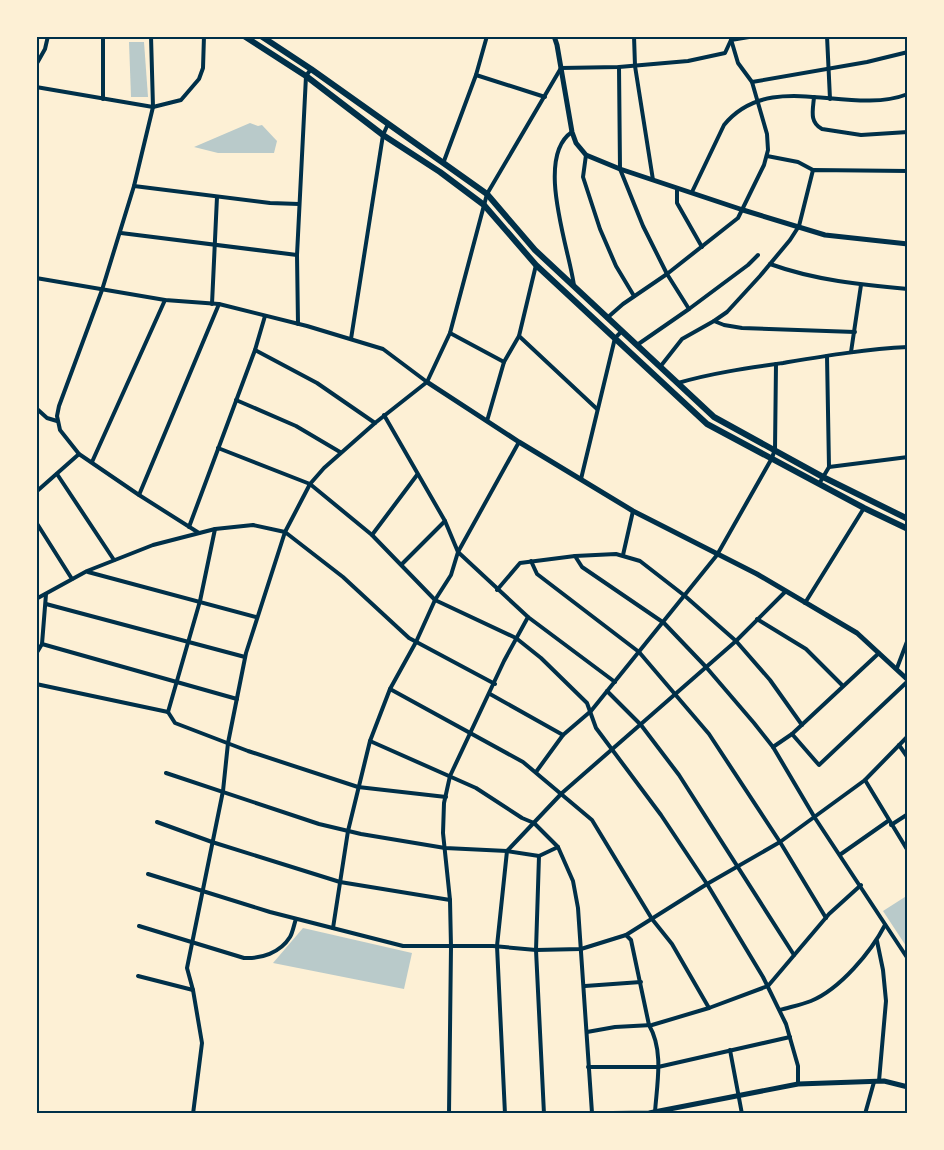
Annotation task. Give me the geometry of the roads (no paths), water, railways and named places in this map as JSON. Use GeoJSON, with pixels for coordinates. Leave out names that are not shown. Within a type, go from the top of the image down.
{"type":"FeatureCollection","features":[{"type":"Feature","properties":{"kind":"main road"},"geometry":{"type":"LineString","coordinates":[[244,36],[306,76],[383,135],[440,172],[484,205],[536,265],[707,424],[908,529]]}},
{"type":"Feature","properties":{"kind":"main road"},"geometry":{"type":"LineString","coordinates":[[261,36],[444,161],[488,194],[535,250],[714,417],[824,477],[908,519]]}},
{"type":"Feature","properties":{"kind":"street"},"geometry":{"type":"LineString","coordinates":[[36,65],[45,49],[48,36]]}},
{"type":"Feature","properties":{"kind":"street"},"geometry":{"type":"LineString","coordinates":[[103,36],[103,99]]}},
{"type":"Feature","properties":{"kind":"street"},"geometry":{"type":"LineString","coordinates":[[151,36],[153,107],[134,186],[102,290],[58,406],[57,421],[62,434],[79,454],[199,533]]}},
{"type":"Feature","properties":{"kind":"street"},"geometry":{"type":"LineString","coordinates":[[36,87],[153,107],[181,100],[199,79],[203,68],[204,36]]}},
{"type":"Feature","properties":{"kind":"street"},"geometry":{"type":"LineString","coordinates":[[444,161],[476,75],[487,36]]}},
{"type":"Feature","properties":{"kind":"street"},"geometry":{"type":"LineString","coordinates":[[554,36],[572,132],[576,143],[586,155],[620,169],[825,235],[908,244]]}},
{"type":"Feature","properties":{"kind":"street"},"geometry":{"type":"LineString","coordinates":[[634,36],[635,66],[653,180]]}},
{"type":"Feature","properties":{"kind":"street"},"geometry":{"type":"LineString","coordinates":[[731,38],[755,36]]}},
{"type":"Feature","properties":{"kind":"street"},"geometry":{"type":"LineString","coordinates":[[827,36],[831,99]]}},
{"type":"Feature","properties":{"kind":"street"},"geometry":{"type":"LineString","coordinates":[[561,68],[619,67],[688,61],[725,53],[731,38]]}},
{"type":"Feature","properties":{"kind":"street"},"geometry":{"type":"LineString","coordinates":[[607,319],[738,218],[767,156],[767,135],[758,100],[752,82],[738,63],[731,38]]}},
{"type":"Feature","properties":{"kind":"street"},"geometry":{"type":"LineString","coordinates":[[752,82],[830,69],[908,52]]}},
{"type":"Feature","properties":{"kind":"street"},"geometry":{"type":"LineString","coordinates":[[619,67],[620,169],[643,226],[667,274],[689,309]]}},
{"type":"Feature","properties":{"kind":"street"},"geometry":{"type":"LineString","coordinates":[[193,1114],[202,1043],[187,968],[223,791],[228,743],[245,657],[285,532],[310,484],[340,452],[427,382],[450,333],[488,194],[561,68]]}},
{"type":"Feature","properties":{"kind":"street"},"geometry":{"type":"LineString","coordinates":[[298,324],[299,204],[306,76],[311,69]]}},
{"type":"Feature","properties":{"kind":"street"},"geometry":{"type":"LineString","coordinates":[[476,75],[545,97]]}},
{"type":"Feature","properties":{"kind":"street"},"geometry":{"type":"LineString","coordinates":[[692,192],[724,125],[741,108],[758,100],[800,95],[862,101],[908,94]]}},
{"type":"Feature","properties":{"kind":"street"},"geometry":{"type":"LineString","coordinates":[[814,97],[813,119],[817,127],[822,129],[861,135],[908,132]]}},
{"type":"Feature","properties":{"kind":"street"},"geometry":{"type":"LineString","coordinates":[[351,339],[383,135],[388,124]]}},
{"type":"Feature","properties":{"kind":"street"},"geometry":{"type":"LineString","coordinates":[[572,132],[566,136],[560,146],[556,184],[559,215],[574,287]]}},
{"type":"Feature","properties":{"kind":"street"},"geometry":{"type":"LineString","coordinates":[[586,155],[583,177],[600,229],[616,266],[634,296]]}},
{"type":"Feature","properties":{"kind":"street"},"geometry":{"type":"LineString","coordinates":[[767,156],[798,162],[813,170],[908,171]]}},
{"type":"Feature","properties":{"kind":"street"},"geometry":{"type":"LineString","coordinates":[[660,367],[682,339],[727,312],[800,226],[813,170]]}},
{"type":"Feature","properties":{"kind":"street"},"geometry":{"type":"LineString","coordinates":[[134,186],[270,203],[299,204]]}},
{"type":"Feature","properties":{"kind":"street"},"geometry":{"type":"LineString","coordinates":[[677,187],[677,203],[702,247]]}},
{"type":"Feature","properties":{"kind":"street"},"geometry":{"type":"LineString","coordinates":[[212,304],[217,196]]}},
{"type":"Feature","properties":{"kind":"street"},"geometry":{"type":"LineString","coordinates":[[121,233],[297,255]]}},
{"type":"Feature","properties":{"kind":"street"},"geometry":{"type":"LineString","coordinates":[[637,345],[689,309],[758,255]]}},
{"type":"Feature","properties":{"kind":"street"},"geometry":{"type":"LineString","coordinates":[[770,264],[796,273],[861,285],[908,289]]}},
{"type":"Feature","properties":{"kind":"street"},"geometry":{"type":"LineString","coordinates":[[487,421],[504,362],[519,336],[536,265]]}},
{"type":"Feature","properties":{"kind":"street"},"geometry":{"type":"LineString","coordinates":[[36,278],[165,300],[219,304],[382,349],[427,382],[580,480],[633,511],[757,574],[857,633],[908,680],[819,765],[792,734]]}},
{"type":"Feature","properties":{"kind":"street"},"geometry":{"type":"LineString","coordinates":[[851,352],[861,285]]}},
{"type":"Feature","properties":{"kind":"street"},"geometry":{"type":"LineString","coordinates":[[92,462],[165,300]]}},
{"type":"Feature","properties":{"kind":"street"},"geometry":{"type":"LineString","coordinates":[[139,495],[219,304]]}},
{"type":"Feature","properties":{"kind":"street"},"geometry":{"type":"LineString","coordinates":[[189,528],[255,350],[265,316]]}},
{"type":"Feature","properties":{"kind":"street"},"geometry":{"type":"LineString","coordinates":[[714,321],[742,328],[855,332]]}},
{"type":"Feature","properties":{"kind":"street"},"geometry":{"type":"LineString","coordinates":[[580,480],[615,338],[621,332]]}},
{"type":"Feature","properties":{"kind":"street"},"geometry":{"type":"LineString","coordinates":[[450,333],[504,362]]}},
{"type":"Feature","properties":{"kind":"street"},"geometry":{"type":"LineString","coordinates":[[519,336],[598,410]]}},
{"type":"Feature","properties":{"kind":"street"},"geometry":{"type":"LineString","coordinates":[[676,383],[698,377],[851,352],[908,347]]}},
{"type":"Feature","properties":{"kind":"street"},"geometry":{"type":"LineString","coordinates":[[255,350],[317,383],[375,423]]}},
{"type":"Feature","properties":{"kind":"street"},"geometry":{"type":"LineString","coordinates":[[819,484],[829,467],[827,356]]}},
{"type":"Feature","properties":{"kind":"street"},"geometry":{"type":"LineString","coordinates":[[536,772],[563,735],[591,711],[607,692],[717,555],[775,449],[776,364]]}},
{"type":"Feature","properties":{"kind":"street"},"geometry":{"type":"LineString","coordinates":[[236,400],[296,426],[340,452]]}},
{"type":"Feature","properties":{"kind":"street"},"geometry":{"type":"LineString","coordinates":[[36,408],[47,418],[57,421]]}},
{"type":"Feature","properties":{"kind":"street"},"geometry":{"type":"LineString","coordinates":[[384,415],[445,521],[458,552],[528,617],[615,682]]}},
{"type":"Feature","properties":{"kind":"street"},"geometry":{"type":"LineString","coordinates":[[333,928],[348,831],[370,741],[390,689],[416,642],[435,600],[452,575],[458,552],[519,442]]}},
{"type":"Feature","properties":{"kind":"street"},"geometry":{"type":"LineString","coordinates":[[218,448],[310,484],[372,535],[435,600],[516,638],[541,658],[587,703],[596,728],[661,815],[707,884],[768,986],[790,1037],[798,1066],[798,1084]]}},
{"type":"Feature","properties":{"kind":"street"},"geometry":{"type":"LineString","coordinates":[[36,492],[79,454]]}},
{"type":"Feature","properties":{"kind":"street"},"geometry":{"type":"LineString","coordinates":[[829,467],[908,457]]}},
{"type":"Feature","properties":{"kind":"street"},"geometry":{"type":"LineString","coordinates":[[57,474],[114,560]]}},
{"type":"Feature","properties":{"kind":"street"},"geometry":{"type":"LineString","coordinates":[[372,535],[417,475]]}},
{"type":"Feature","properties":{"kind":"street"},"geometry":{"type":"LineString","coordinates":[[805,603],[864,508]]}},
{"type":"Feature","properties":{"kind":"street"},"geometry":{"type":"LineString","coordinates":[[623,555],[633,511]]}},
{"type":"Feature","properties":{"kind":"street"},"geometry":{"type":"LineString","coordinates":[[402,564],[445,521]]}},
{"type":"Feature","properties":{"kind":"street"},"geometry":{"type":"LineString","coordinates":[[36,522],[72,579]]}},
{"type":"Feature","properties":{"kind":"street"},"geometry":{"type":"LineString","coordinates":[[36,598],[87,572],[153,545],[215,529],[253,525],[285,532],[343,577],[416,642],[495,684]]}},
{"type":"Feature","properties":{"kind":"street"},"geometry":{"type":"LineString","coordinates":[[168,712],[200,601],[215,529]]}},
{"type":"Feature","properties":{"kind":"street"},"geometry":{"type":"LineString","coordinates":[[497,590],[517,565],[531,561],[608,553],[640,561],[685,596],[736,641],[770,680],[802,725]]}},
{"type":"Feature","properties":{"kind":"street"},"geometry":{"type":"LineString","coordinates":[[574,556],[582,567],[664,622],[706,667],[773,747],[815,818],[908,959]]}},
{"type":"Feature","properties":{"kind":"street"},"geometry":{"type":"LineString","coordinates":[[531,561],[537,574],[639,652],[710,734],[826,918]]}},
{"type":"Feature","properties":{"kind":"street"},"geometry":{"type":"LineString","coordinates":[[87,572],[256,617]]}},
{"type":"Feature","properties":{"kind":"street"},"geometry":{"type":"LineString","coordinates":[[505,1114],[497,946],[507,851],[562,793],[736,641],[785,592]]}},
{"type":"Feature","properties":{"kind":"street"},"geometry":{"type":"LineString","coordinates":[[36,654],[42,644],[46,593]]}},
{"type":"Feature","properties":{"kind":"street"},"geometry":{"type":"LineString","coordinates":[[46,604],[245,657]]}},
{"type":"Feature","properties":{"kind":"street"},"geometry":{"type":"LineString","coordinates":[[449,1114],[452,947],[446,848],[443,833],[446,797],[450,776],[504,661],[528,617]]}},
{"type":"Feature","properties":{"kind":"street"},"geometry":{"type":"LineString","coordinates":[[757,619],[806,649],[842,686]]}},
{"type":"Feature","properties":{"kind":"street"},"geometry":{"type":"LineString","coordinates":[[897,668],[908,639]]}},
{"type":"Feature","properties":{"kind":"street"},"geometry":{"type":"LineString","coordinates":[[42,644],[237,699]]}},
{"type":"Feature","properties":{"kind":"street"},"geometry":{"type":"LineString","coordinates":[[773,747],[792,734],[879,653]]}},
{"type":"Feature","properties":{"kind":"street"},"geometry":{"type":"LineString","coordinates":[[36,684],[168,712],[175,723],[358,787],[446,797]]}},
{"type":"Feature","properties":{"kind":"street"},"geometry":{"type":"LineString","coordinates":[[390,689],[523,762],[592,820],[652,919],[672,944],[709,1008]]}},
{"type":"Feature","properties":{"kind":"street"},"geometry":{"type":"LineString","coordinates":[[607,692],[640,725],[678,776],[794,955]]}},
{"type":"Feature","properties":{"kind":"street"},"geometry":{"type":"LineString","coordinates":[[490,694],[563,735]]}},
{"type":"Feature","properties":{"kind":"street"},"geometry":{"type":"LineString","coordinates":[[148,874],[296,919],[403,946],[581,949],[626,935],[780,842],[865,780],[908,736]]}},
{"type":"Feature","properties":{"kind":"street"},"geometry":{"type":"LineString","coordinates":[[370,741],[476,788],[522,818],[534,823],[558,847],[573,881],[578,908],[592,1113]]}},
{"type":"Feature","properties":{"kind":"street"},"geometry":{"type":"LineString","coordinates":[[899,745],[908,758]]}},
{"type":"Feature","properties":{"kind":"street"},"geometry":{"type":"LineString","coordinates":[[166,773],[319,824],[348,831],[446,848],[507,851],[539,856],[558,847]]}},
{"type":"Feature","properties":{"kind":"street"},"geometry":{"type":"LineString","coordinates":[[865,780],[908,851]]}},
{"type":"Feature","properties":{"kind":"street"},"geometry":{"type":"LineString","coordinates":[[840,854],[908,814]]}},
{"type":"Feature","properties":{"kind":"street"},"geometry":{"type":"LineString","coordinates":[[157,822],[212,842],[315,872],[340,882],[450,900]]}},
{"type":"Feature","properties":{"kind":"street"},"geometry":{"type":"LineString","coordinates":[[539,856],[536,950],[544,1114]]}},
{"type":"Feature","properties":{"kind":"street"},"geometry":{"type":"LineString","coordinates":[[586,1032],[649,1025],[709,1008],[768,986],[826,918],[861,885]]}},
{"type":"Feature","properties":{"kind":"street"},"geometry":{"type":"LineString","coordinates":[[139,926],[244,958],[259,959],[276,951],[290,938],[296,919]]}},
{"type":"Feature","properties":{"kind":"street"},"geometry":{"type":"LineString","coordinates":[[780,1010],[812,1001],[842,981],[877,941],[885,924]]}},
{"type":"Feature","properties":{"kind":"street"},"geometry":{"type":"LineString","coordinates":[[626,935],[631,940],[649,1025],[655,1036],[658,1052],[655,1112]]}},
{"type":"Feature","properties":{"kind":"street"},"geometry":{"type":"LineString","coordinates":[[865,1114],[876,1081],[886,1001],[877,941]]}},
{"type":"Feature","properties":{"kind":"street"},"geometry":{"type":"LineString","coordinates":[[138,976],[193,990]]}},
{"type":"Feature","properties":{"kind":"street"},"geometry":{"type":"LineString","coordinates":[[585,986],[641,982]]}},
{"type":"Feature","properties":{"kind":"street"},"geometry":{"type":"LineString","coordinates":[[588,1067],[658,1067],[790,1037]]}},
{"type":"Feature","properties":{"kind":"street"},"geometry":{"type":"LineString","coordinates":[[730,1050],[742,1114]]}},
{"type":"Feature","properties":{"kind":"street"},"geometry":{"type":"LineString","coordinates":[[576,1114],[655,1112],[798,1084],[876,1081],[908,1088]]}}]}
